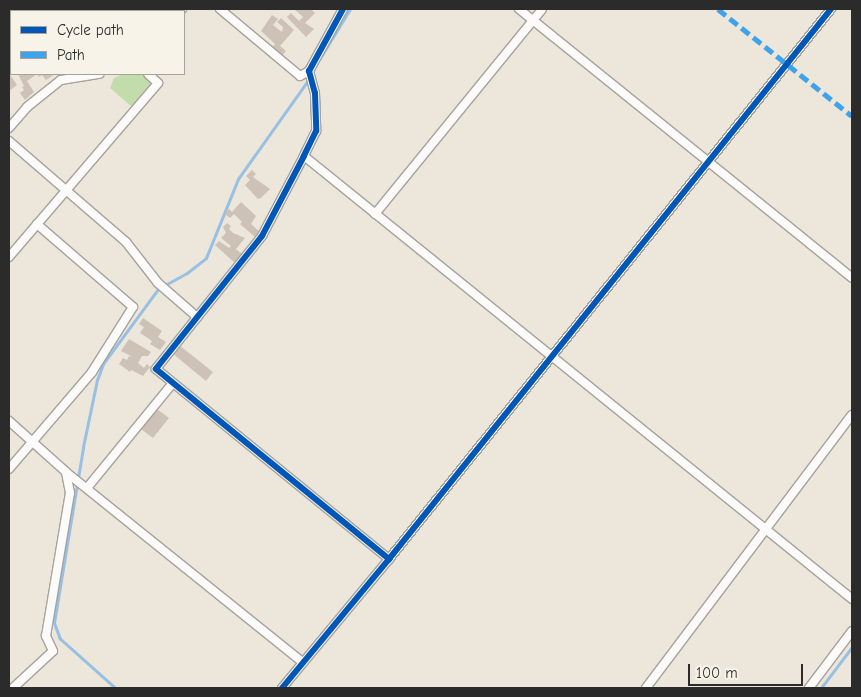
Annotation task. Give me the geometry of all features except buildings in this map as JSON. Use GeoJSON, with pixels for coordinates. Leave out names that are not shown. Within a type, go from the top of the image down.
{"type":"FeatureCollection","features":[{"type":"Feature","properties":{"kind":"street"},"geometry":{"type":"LineString","coordinates":[[220,9],[300,76],[309,71],[343,9]]}},
{"type":"Feature","properties":{"kind":"street"},"geometry":{"type":"LineString","coordinates":[[519,9],[852,278]]}},
{"type":"Feature","properties":{"kind":"street"},"geometry":{"type":"LineString","coordinates":[[375,214],[542,9]]}},
{"type":"Feature","properties":{"kind":"street"},"geometry":{"type":"LineString","coordinates":[[282,688],[831,9]]}},
{"type":"Feature","properties":{"kind":"street"},"geometry":{"type":"LineString","coordinates":[[309,71],[315,93],[316,131],[304,156],[262,236],[156,369],[172,384],[389,558]]}},
{"type":"Feature","properties":{"kind":"street"},"geometry":{"type":"LineString","coordinates":[[9,128],[27,107],[61,80],[94,75]]}},
{"type":"Feature","properties":{"kind":"street"},"geometry":{"type":"LineString","coordinates":[[9,257],[158,83],[149,75]]}},
{"type":"Feature","properties":{"kind":"street"},"geometry":{"type":"LineString","coordinates":[[9,141],[126,242],[161,286],[197,317]]}},
{"type":"Feature","properties":{"kind":"street"},"geometry":{"type":"LineString","coordinates":[[304,156],[852,599]]}},
{"type":"Feature","properties":{"kind":"street"},"geometry":{"type":"LineString","coordinates":[[9,469],[92,372],[133,307],[37,224]]}},
{"type":"Feature","properties":{"kind":"street"},"geometry":{"type":"LineString","coordinates":[[81,484],[172,384]]}},
{"type":"Feature","properties":{"kind":"street"},"geometry":{"type":"LineString","coordinates":[[646,688],[852,415]]}},
{"type":"Feature","properties":{"kind":"street"},"geometry":{"type":"LineString","coordinates":[[9,421],[66,472],[302,662]]}},
{"type":"Feature","properties":{"kind":"street"},"geometry":{"type":"LineString","coordinates":[[13,688],[53,651],[46,636],[70,493],[66,472]]}},
{"type":"Feature","properties":{"kind":"street"},"geometry":{"type":"LineString","coordinates":[[809,688],[852,631]]}},
{"type":"Feature","properties":{"kind":"green space"},"geometry":{"type":"Polygon","coordinates":[[[121,75],[144,75],[153,82],[132,107],[110,88],[114,78],[121,75]]]}},
{"type":"Feature","properties":{"kind":"waterway"},"geometry":{"type":"LineString","coordinates":[[320,58],[350,9]]}},
{"type":"Feature","properties":{"kind":"waterway"},"geometry":{"type":"LineString","coordinates":[[115,688],[60,639],[54,623],[83,447],[97,380],[103,364],[158,289],[187,273],[206,258],[238,179],[309,79]]}},
{"type":"Feature","properties":{"kind":"waterway"},"geometry":{"type":"LineString","coordinates":[[821,688],[852,647]]}},
{"type":"Feature","properties":{"kind":"marked path"},"geometry":{"type":"LineString","coordinates":[[718,9],[852,116]]}},
{"type":"Feature","properties":{"kind":"cycle path"},"geometry":{"type":"LineString","coordinates":[[343,9],[309,71],[315,93],[316,131],[304,156],[262,236],[156,369],[389,559]]}},
{"type":"Feature","properties":{"kind":"cycle path"},"geometry":{"type":"LineString","coordinates":[[282,688],[389,559],[831,9]]}}]}
